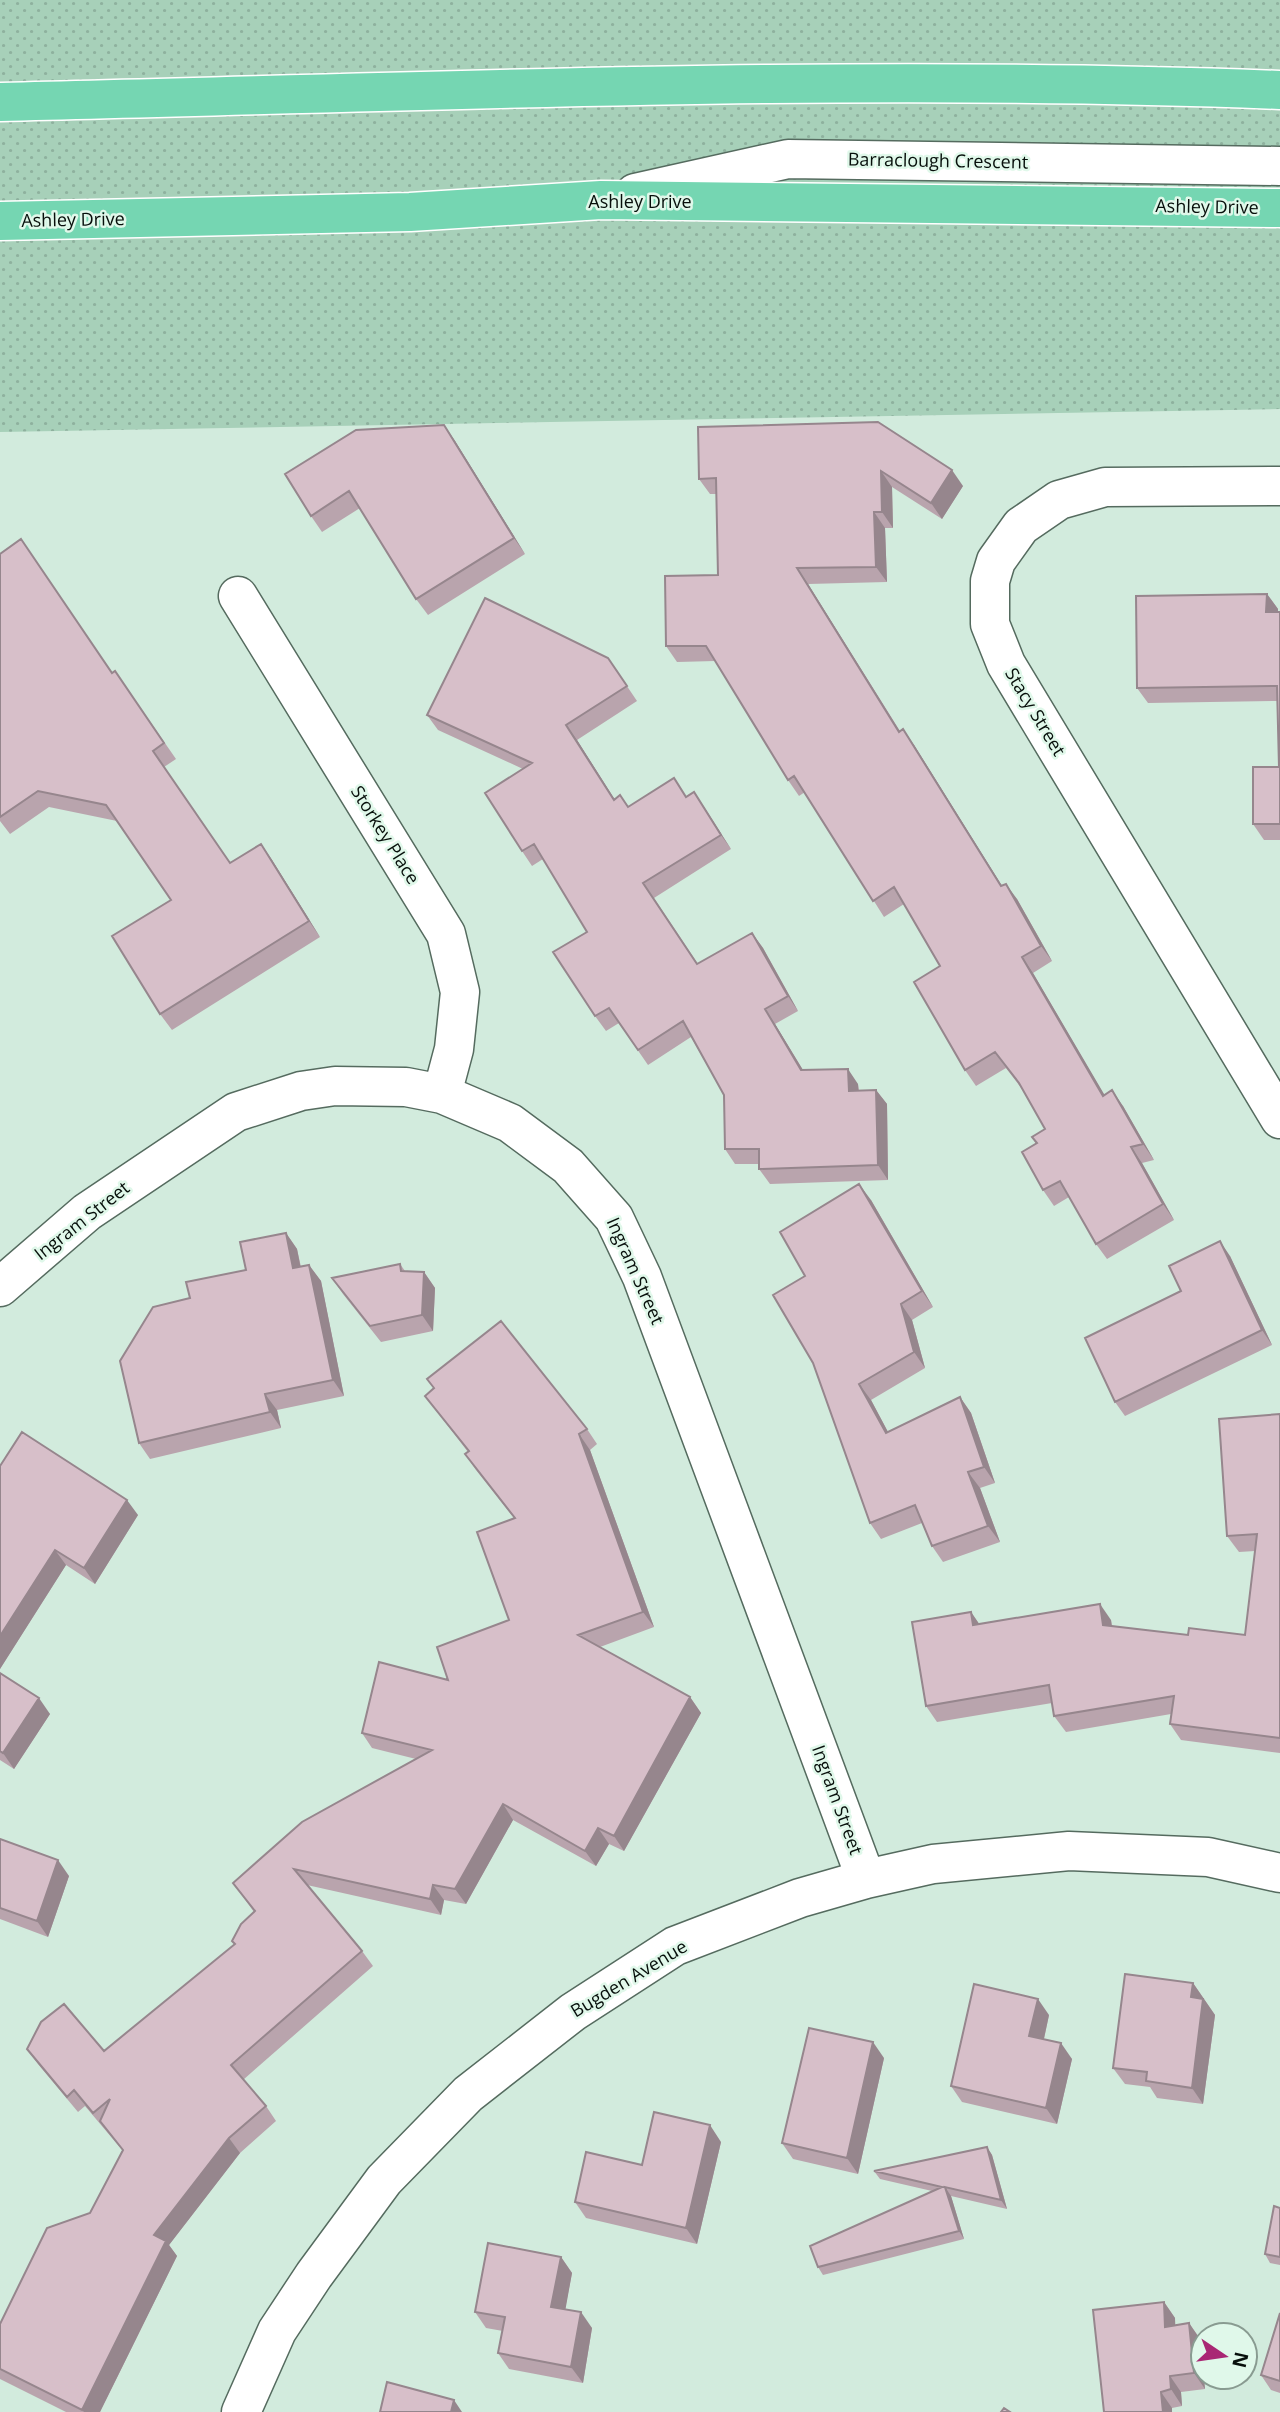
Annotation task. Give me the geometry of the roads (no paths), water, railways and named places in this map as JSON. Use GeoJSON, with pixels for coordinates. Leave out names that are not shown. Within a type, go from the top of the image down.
{"type":"FeatureCollection","features":[{"type":"Feature","properties":{"kind":"main road"},"geometry":{"type":"LineString","coordinates":[[0,102],[845,82],[1280,89]]}},
{"type":"Feature","properties":{"kind":"main road","name":"Ashley Drive"},"geometry":{"type":"LineString","coordinates":[[0,221],[410,212],[601,200],[1280,208]]}},
{"type":"Feature","properties":{"kind":"street","name":"Barraclough Crescent"},"geometry":{"type":"LineString","coordinates":[[601,200],[788,159],[1280,166]]}},
{"type":"Feature","properties":{"kind":"street","name":"Stacy Street"},"geometry":{"type":"LineString","coordinates":[[1280,486],[1105,487],[1059,500],[1021,526],[996,561],[990,581],[990,624],[1006,664],[1280,1119]]}},
{"type":"Feature","properties":{"kind":"street","name":"Storkey Place"},"geometry":{"type":"LineString","coordinates":[[238,596],[446,934],[460,992],[454,1049],[442,1094]]}},
{"type":"Feature","properties":{"kind":"street","name":"Ingram Street"},"geometry":{"type":"LineString","coordinates":[[0,1287],[87,1212],[236,1112],[301,1091],[335,1086],[406,1087],[442,1094],[510,1123],[568,1166],[614,1218],[642,1277],[866,1879]]}},
{"type":"Feature","properties":{"kind":"street","name":"Bugden Avenue"},"geometry":{"type":"LineString","coordinates":[[241,2412],[277,2331],[314,2275],[384,2180],[468,2094],[573,2011],[675,1946],[800,1898],[933,1864],[1069,1851],[1208,1857],[1280,1873]]}}]}
